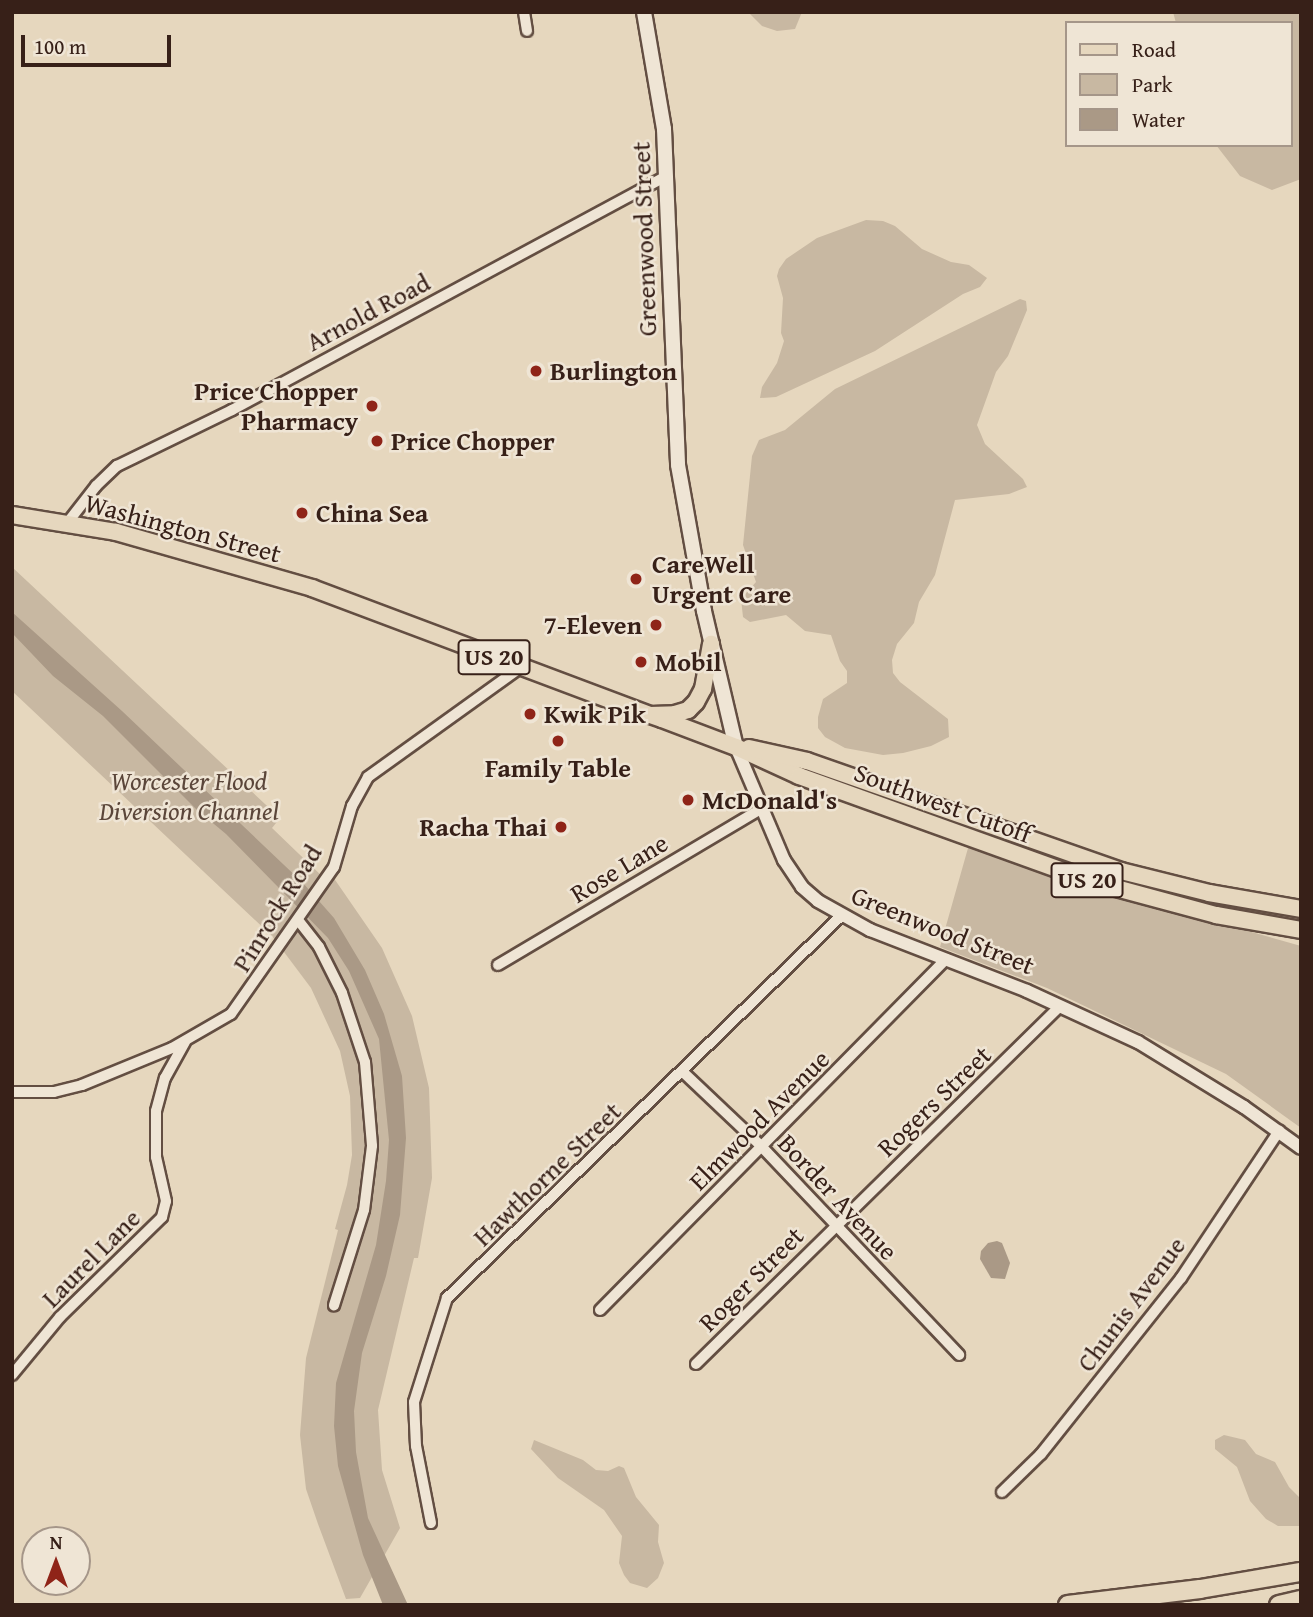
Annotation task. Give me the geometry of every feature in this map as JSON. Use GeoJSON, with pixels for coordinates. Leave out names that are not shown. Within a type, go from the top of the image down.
{"type":"FeatureCollection","features":[{"type":"Feature","properties":{"kind":"highway"},"geometry":{"type":"LineString","coordinates":[[1068,1605],[1200,1589],[1301,1572]]}},
{"type":"Feature","properties":{"kind":"highway"},"geometry":{"type":"LineString","coordinates":[[1279,1605],[1301,1600]]}},
{"type":"Feature","properties":{"kind":"main road","name":"Greenwood Street"},"geometry":{"type":"LineString","coordinates":[[644,12],[662,108],[677,457],[711,644],[736,747]]}},
{"type":"Feature","properties":{"kind":"main road","name":"Washington Street"},"geometry":{"type":"LineString","coordinates":[[12,515],[68,522],[157,542],[339,598]]}},
{"type":"Feature","properties":{"kind":"main road","name":"Southwest Cutoff"},"geometry":{"type":"LineString","coordinates":[[339,598],[736,747],[799,776],[1090,881],[1205,912],[1301,930]]}},
{"type":"Feature","properties":{"kind":"main road"},"geometry":{"type":"LineString","coordinates":[[656,717],[688,710],[696,702],[703,688],[711,644]]}},
{"type":"Feature","properties":{"kind":"main road","name":"Southwest Cutoff"},"geometry":{"type":"LineString","coordinates":[[736,747],[778,753],[807,761],[1121,871],[1220,896],[1301,909]]}},
{"type":"Feature","properties":{"kind":"street"},"geometry":{"type":"LineString","coordinates":[[524,12],[527,31]]}},
{"type":"Feature","properties":{"kind":"street","name":"Arnold Road"},"geometry":{"type":"LineString","coordinates":[[68,522],[96,486],[117,466],[242,404],[666,176]]}},
{"type":"Feature","properties":{"kind":"street","name":"Pinrock Road"},"geometry":{"type":"LineString","coordinates":[[12,1092],[54,1091],[73,1087],[186,1041],[235,1010],[334,867],[352,806],[368,777],[521,667]]}},
{"type":"Feature","properties":{"kind":"street","name":"Greenwood Street"},"geometry":{"type":"LineString","coordinates":[[736,747],[761,809],[796,878],[809,894],[841,916],[1060,1006],[1138,1042],[1279,1131],[1301,1148]]}},
{"type":"Feature","properties":{"kind":"street","name":"Rose Lane"},"geometry":{"type":"LineString","coordinates":[[498,964],[761,809]]}},
{"type":"Feature","properties":{"kind":"street","name":"Hawthorne Street"},"geometry":{"type":"LineString","coordinates":[[431,1523],[417,1452],[414,1402],[444,1303],[457,1287],[472,1276],[841,916]]}},
{"type":"Feature","properties":{"kind":"street"},"geometry":{"type":"LineString","coordinates":[[299,918],[319,947],[342,993],[365,1062],[372,1146],[364,1210],[334,1304]]}},
{"type":"Feature","properties":{"kind":"street","name":"Elmwood Avenue"},"geometry":{"type":"LineString","coordinates":[[600,1310],[946,959]]}},
{"type":"Feature","properties":{"kind":"street","name":"Rogers Street"},"geometry":{"type":"LineString","coordinates":[[836,1225],[1060,1006]]}},
{"type":"Feature","properties":{"kind":"street","name":"Laurel Lane"},"geometry":{"type":"LineString","coordinates":[[12,1375],[60,1317],[162,1217],[166,1201],[156,1157],[157,1103],[168,1070],[186,1041]]}},
{"type":"Feature","properties":{"kind":"street","name":"Border Avenue"},"geometry":{"type":"LineString","coordinates":[[682,1071],[761,1146],[960,1355]]}},
{"type":"Feature","properties":{"kind":"street","name":"Chunis Avenue"},"geometry":{"type":"LineString","coordinates":[[1002,1492],[1041,1454],[1181,1278],[1279,1131]]}},
{"type":"Feature","properties":{"kind":"street","name":"Roger Street"},"geometry":{"type":"LineString","coordinates":[[696,1364],[836,1225]]}},
{"type":"Feature","properties":{"kind":"green space"},"geometry":{"type":"Polygon","coordinates":[[[748,12],[802,12],[795,29],[777,31],[762,26],[748,12]]]}},
{"type":"Feature","properties":{"kind":"green space"},"geometry":{"type":"Polygon","coordinates":[[[1173,12],[1301,12],[1301,179],[1272,190],[1240,176],[1218,147],[1292,147],[1292,21],[1175,21],[1173,12]]]}},
{"type":"Feature","properties":{"kind":"green space"},"geometry":{"type":"Polygon","coordinates":[[[866,220],[883,221],[895,226],[922,249],[951,262],[969,265],[987,278],[980,287],[963,294],[875,351],[776,397],[760,398],[762,387],[777,363],[784,341],[781,333],[783,298],[777,276],[779,269],[786,259],[817,238],[866,220]]]}},
{"type":"Feature","properties":{"kind":"green space"},"geometry":{"type":"Polygon","coordinates":[[[1020,299],[1026,301],[1027,310],[1008,356],[996,372],[977,425],[985,444],[1023,479],[1027,487],[1009,494],[955,500],[935,575],[919,602],[914,623],[897,644],[892,660],[893,673],[900,682],[948,719],[949,737],[931,746],[903,753],[883,755],[845,748],[825,737],[818,728],[823,699],[847,683],[847,671],[840,661],[831,635],[805,631],[786,615],[750,622],[743,617],[741,599],[756,582],[743,545],[752,456],[759,440],[785,430],[835,389],[1020,299]]]}},
{"type":"Feature","properties":{"kind":"green space","name":"Worcester Flood Diversion Channel"},"geometry":{"type":"Polygon","coordinates":[[[12,567],[280,818],[272,828],[325,879],[331,874],[382,948],[412,1016],[429,1088],[432,1178],[418,1258],[414,1258],[378,1410],[382,1470],[400,1528],[360,1598],[346,1599],[318,1524],[306,1489],[300,1435],[306,1358],[338,1230],[335,1229],[352,1155],[350,1096],[340,1051],[311,988],[272,936],[12,691],[12,567]]]}},
{"type":"Feature","properties":{"kind":"green space"},"geometry":{"type":"Polygon","coordinates":[[[970,841],[1074,882],[1301,946],[1301,1128],[1226,1074],[1047,988],[940,947],[970,841]]]}},
{"type":"Feature","properties":{"kind":"green space"},"geometry":{"type":"Polygon","coordinates":[[[1224,1435],[1245,1440],[1256,1454],[1275,1462],[1289,1487],[1301,1499],[1300,1526],[1278,1526],[1266,1519],[1250,1501],[1237,1467],[1215,1449],[1215,1440],[1224,1435]]]}},
{"type":"Feature","properties":{"kind":"green space"},"geometry":{"type":"Polygon","coordinates":[[[534,1440],[583,1460],[596,1470],[608,1471],[619,1466],[624,1468],[636,1497],[659,1525],[658,1542],[664,1563],[658,1578],[647,1588],[630,1583],[624,1575],[619,1563],[622,1536],[604,1510],[558,1478],[531,1449],[534,1440]]]}},
{"type":"Feature","properties":{"kind":"water"},"geometry":{"type":"Polygon","coordinates":[[[12,612],[122,711],[303,883],[334,918],[365,970],[384,1014],[402,1076],[406,1138],[400,1215],[386,1276],[362,1353],[354,1411],[356,1452],[368,1518],[408,1605],[383,1605],[363,1555],[338,1466],[334,1426],[336,1383],[376,1245],[386,1181],[389,1140],[379,1039],[349,971],[328,938],[226,834],[196,809],[103,716],[53,676],[12,633],[12,612]]]}},
{"type":"Feature","properties":{"kind":"water"},"geometry":{"type":"Polygon","coordinates":[[[988,1243],[1002,1243],[1010,1263],[1005,1279],[991,1278],[980,1259],[981,1251],[988,1243]]]}},
{"type":"Feature","properties":{"kind":"place","name":"Burlington"},"geometry":{"type":"Point","coordinates":[536,371]}},
{"type":"Feature","properties":{"kind":"place","name":"Price Chopper Pharmacy"},"geometry":{"type":"Point","coordinates":[372,406]}},
{"type":"Feature","properties":{"kind":"place","name":"Price Chopper"},"geometry":{"type":"Point","coordinates":[377,441]}},
{"type":"Feature","properties":{"kind":"place","name":"China Sea"},"geometry":{"type":"Point","coordinates":[302,513]}},
{"type":"Feature","properties":{"kind":"place","name":"CareWell Urgent Care"},"geometry":{"type":"Point","coordinates":[636,579]}},
{"type":"Feature","properties":{"kind":"place","name":"7-Eleven"},"geometry":{"type":"Point","coordinates":[656,625]}},
{"type":"Feature","properties":{"kind":"place","name":"Mobil"},"geometry":{"type":"Point","coordinates":[641,662]}},
{"type":"Feature","properties":{"kind":"place","name":"Kwik Pik"},"geometry":{"type":"Point","coordinates":[530,714]}},
{"type":"Feature","properties":{"kind":"place","name":"Family Table"},"geometry":{"type":"Point","coordinates":[558,741]}},
{"type":"Feature","properties":{"kind":"place","name":"McDonald's"},"geometry":{"type":"Point","coordinates":[688,800]}},
{"type":"Feature","properties":{"kind":"place","name":"Racha Thai"},"geometry":{"type":"Point","coordinates":[561,827]}}]}
